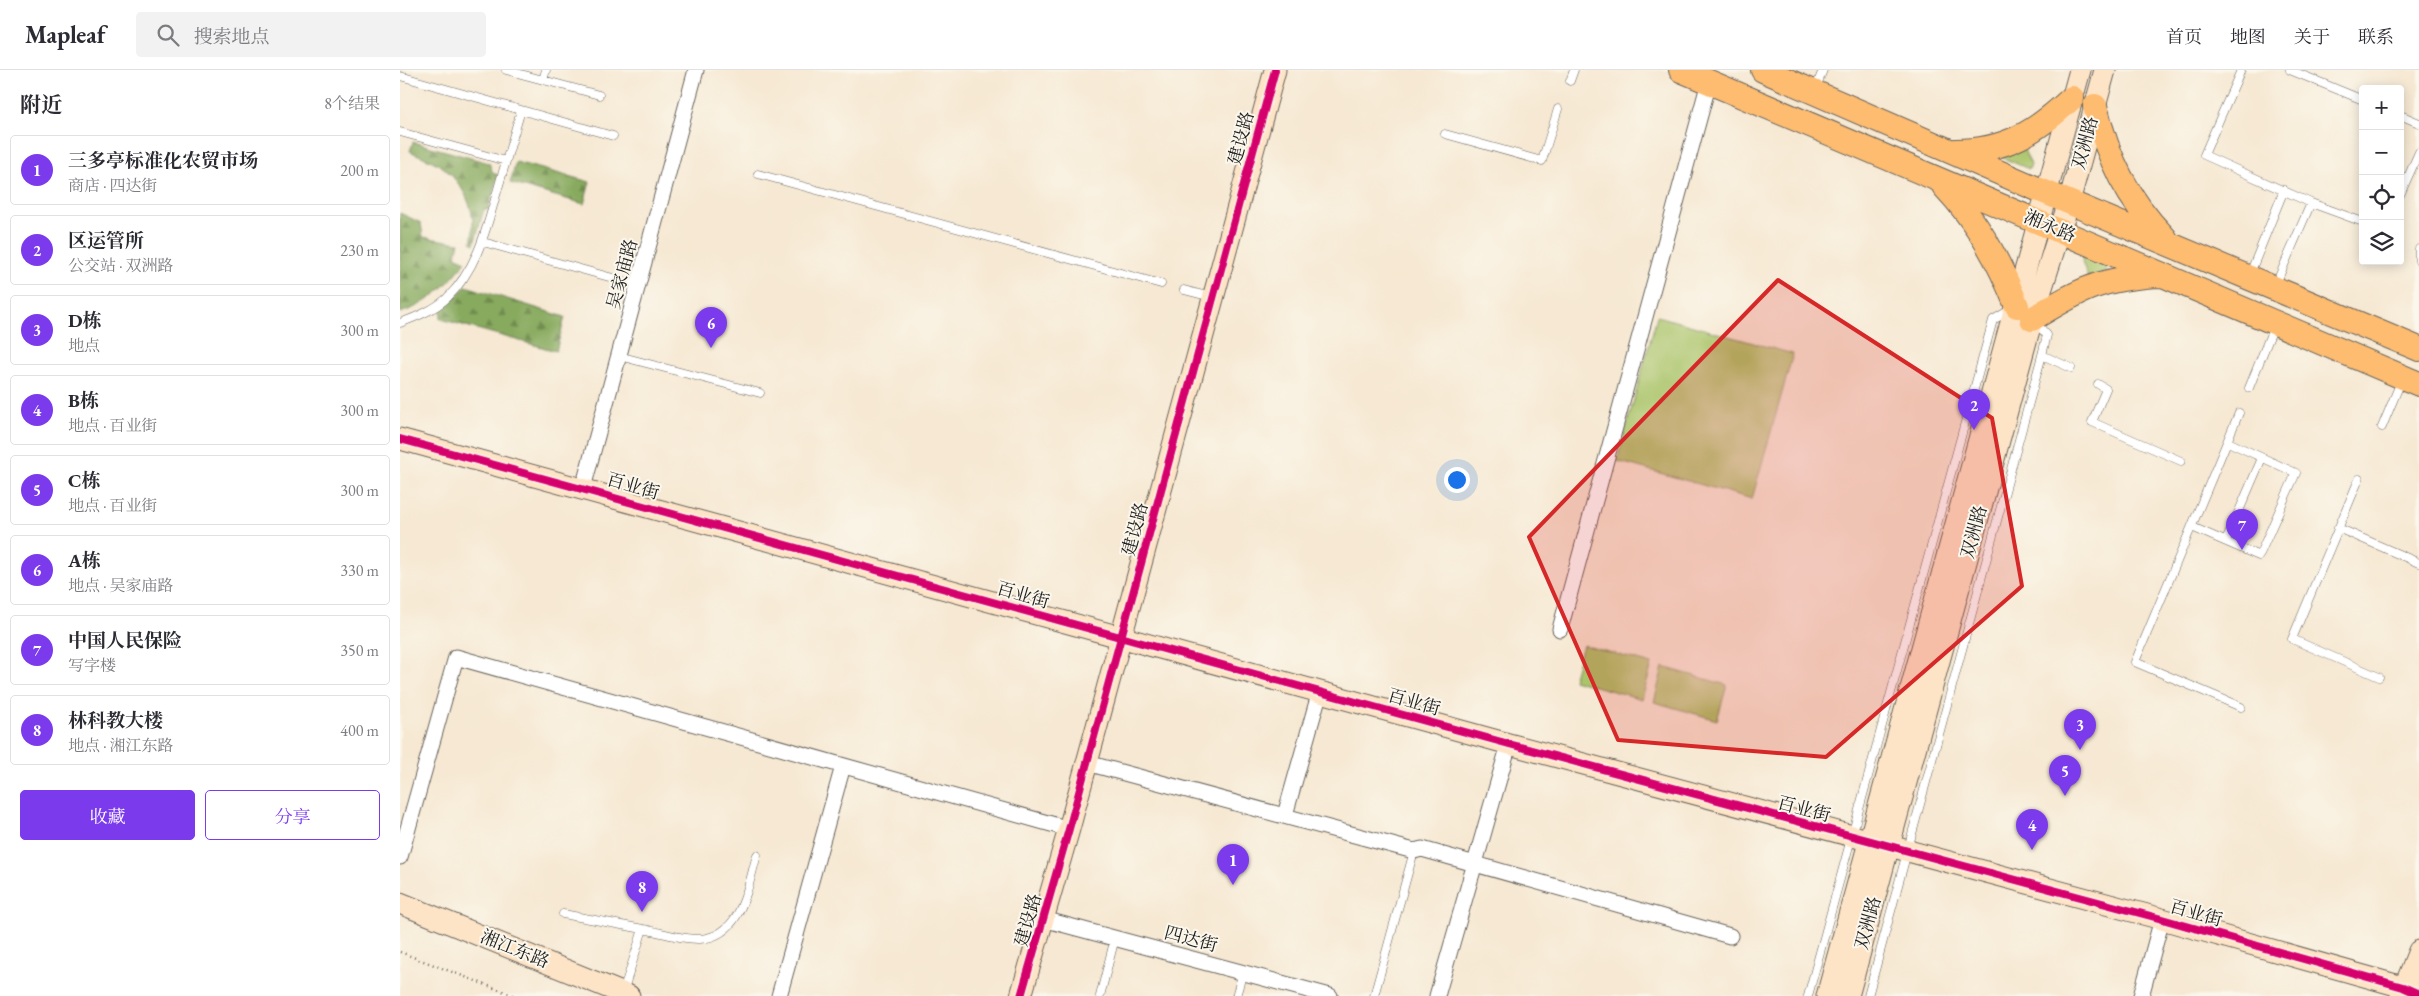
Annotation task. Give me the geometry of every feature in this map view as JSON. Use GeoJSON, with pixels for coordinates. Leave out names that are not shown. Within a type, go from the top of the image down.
{"type":"FeatureCollection","features":[{"type":"Feature","properties":{"kind":"main road","name":"湘永路"},"geometry":{"type":"LineString","coordinates":[[1681,70],[2411,380]]}},
{"type":"Feature","properties":{"kind":"main road","name":"湘永路"},"geometry":{"type":"LineString","coordinates":[[1763,70],[2058,198],[2419,349]]}},
{"type":"Feature","properties":{"kind":"main road"},"geometry":{"type":"LineString","coordinates":[[1950,151],[1980,151],[2005,144],[2039,127],[2072,98]]}},
{"type":"Feature","properties":{"kind":"main road"},"geometry":{"type":"LineString","coordinates":[[2095,106],[2101,131],[2121,180],[2147,220],[2171,245]]}},
{"type":"Feature","properties":{"kind":"main road"},"geometry":{"type":"LineString","coordinates":[[1901,164],[1913,135]]}},
{"type":"Feature","properties":{"kind":"main road"},"geometry":{"type":"LineString","coordinates":[[1938,179],[1964,207],[1990,246],[2024,313],[2102,282],[2130,276],[2165,275]]}},
{"type":"Feature","properties":{"kind":"main road"},"geometry":{"type":"LineString","coordinates":[[2269,319],[2274,288]]}},
{"type":"Feature","properties":{"kind":"street","name":"吴家庙路"},"geometry":{"type":"LineString","coordinates":[[583,488],[696,70]]}},
{"type":"Feature","properties":{"kind":"street","name":"建设路"},"geometry":{"type":"LineString","coordinates":[[1022,996],[1275,70]]}},
{"type":"Feature","properties":{"kind":"street","name":"双洲路"},"geometry":{"type":"LineString","coordinates":[[2058,198],[2072,98],[2080,70]]}},
{"type":"Feature","properties":{"kind":"street","name":"双洲路"},"geometry":{"type":"LineString","coordinates":[[1848,996],[1880,845],[2024,313],[2058,198],[2095,106],[2105,70]]}},
{"type":"Feature","properties":{"kind":"street"},"geometry":{"type":"LineString","coordinates":[[1560,630],[1709,82]]}},
{"type":"Feature","properties":{"kind":"street","name":"百业街"},"geometry":{"type":"LineString","coordinates":[[400,439],[1508,744],[2162,919],[2408,992]]}},
{"type":"Feature","properties":{"kind":"street"},"geometry":{"type":"LineString","coordinates":[[400,857],[456,657],[1069,829]]}},
{"type":"Feature","properties":{"kind":"street"},"geometry":{"type":"LineString","coordinates":[[1285,815],[1320,691]]}},
{"type":"Feature","properties":{"kind":"street"},"geometry":{"type":"LineString","coordinates":[[1437,996],[1508,744]]}},
{"type":"Feature","properties":{"kind":"street"},"geometry":{"type":"LineString","coordinates":[[1087,763],[1414,850],[1422,849],[1730,936]]}},
{"type":"Feature","properties":{"kind":"street"},"geometry":{"type":"LineString","coordinates":[[779,996],[843,766]]}},
{"type":"Feature","properties":{"kind":"street","name":"双洲路"},"geometry":{"type":"LineString","coordinates":[[1828,996],[1880,845]]}},
{"type":"Feature","properties":{"kind":"street","name":"湘江东路"},"geometry":{"type":"LineString","coordinates":[[400,903],[626,995]]}},
{"type":"Feature","properties":{"kind":"street","name":"四达街"},"geometry":{"type":"LineString","coordinates":[[1044,919],[1330,996]]}},
{"type":"Feature","properties":{"kind":"street"},"geometry":{"type":"LineString","coordinates":[[2141,996],[2162,919]]}},
{"type":"Feature","properties":{"kind":"street"},"geometry":{"type":"LineString","coordinates":[[2408,992],[2419,951]]}},
{"type":"Feature","properties":{"kind":"lane"},"geometry":{"type":"LineString","coordinates":[[506,70],[599,95]]}},
{"type":"Feature","properties":{"kind":"lane"},"geometry":{"type":"LineString","coordinates":[[543,80],[546,70]]}},
{"type":"Feature","properties":{"kind":"lane"},"geometry":{"type":"LineString","coordinates":[[1570,81],[1574,70]]}},
{"type":"Feature","properties":{"kind":"lane"},"geometry":{"type":"LineString","coordinates":[[1814,92],[1823,70]]}},
{"type":"Feature","properties":{"kind":"lane"},"geometry":{"type":"LineString","coordinates":[[2241,70],[2204,155],[2312,203],[2359,221]]}},
{"type":"Feature","properties":{"kind":"lane"},"geometry":{"type":"LineString","coordinates":[[2290,70],[2359,98]]}},
{"type":"Feature","properties":{"kind":"lane"},"geometry":{"type":"LineString","coordinates":[[400,76],[613,136]]}},
{"type":"Feature","properties":{"kind":"lane"},"geometry":{"type":"LineString","coordinates":[[1445,134],[1542,161],[1558,109]]}},
{"type":"Feature","properties":{"kind":"lane"},"geometry":{"type":"LineString","coordinates":[[400,323],[431,310],[446,299],[460,284],[483,242],[521,110]]}},
{"type":"Feature","properties":{"kind":"lane"},"geometry":{"type":"LineString","coordinates":[[2404,117],[2419,123]]}},
{"type":"Feature","properties":{"kind":"lane"},"geometry":{"type":"LineString","coordinates":[[400,132],[506,161]]}},
{"type":"Feature","properties":{"kind":"lane"},"geometry":{"type":"LineString","coordinates":[[2404,186],[2419,152]]}},
{"type":"Feature","properties":{"kind":"lane"},"geometry":{"type":"LineString","coordinates":[[758,174],[1161,284]]}},
{"type":"Feature","properties":{"kind":"lane"},"geometry":{"type":"LineString","coordinates":[[2248,278],[2284,190]]}},
{"type":"Feature","properties":{"kind":"lane"},"geometry":{"type":"LineString","coordinates":[[2274,288],[2312,203]]}},
{"type":"Feature","properties":{"kind":"lane"},"geometry":{"type":"LineString","coordinates":[[483,242],[638,285]]}},
{"type":"Feature","properties":{"kind":"lane"},"geometry":{"type":"LineString","coordinates":[[2419,249],[2419,261]]}},
{"type":"Feature","properties":{"kind":"lane"},"geometry":{"type":"LineString","coordinates":[[1184,290],[1213,298]]}},
{"type":"Feature","properties":{"kind":"lane"},"geometry":{"type":"LineString","coordinates":[[1808,996],[1880,845],[2042,355],[2047,335],[2024,313]]}},
{"type":"Feature","properties":{"kind":"lane"},"geometry":{"type":"LineString","coordinates":[[2249,388],[2269,319]]}},
{"type":"Feature","properties":{"kind":"lane"},"geometry":{"type":"LineString","coordinates":[[2042,355],[2071,368]]}},
{"type":"Feature","properties":{"kind":"lane"},"geometry":{"type":"LineString","coordinates":[[620,356],[760,393]]}},
{"type":"Feature","properties":{"kind":"lane"},"geometry":{"type":"LineString","coordinates":[[2382,427],[2411,380]]}},
{"type":"Feature","properties":{"kind":"lane"},"geometry":{"type":"LineString","coordinates":[[2098,384],[2106,389],[2092,422],[2180,461]]}},
{"type":"Feature","properties":{"kind":"lane"},"geometry":{"type":"LineString","coordinates":[[2239,413],[2135,662],[2240,707]]}},
{"type":"Feature","properties":{"kind":"lane"},"geometry":{"type":"LineString","coordinates":[[2192,527],[2259,556],[2296,473],[2228,442]]}},
{"type":"Feature","properties":{"kind":"lane"},"geometry":{"type":"LineString","coordinates":[[2226,542],[2262,458]]}},
{"type":"Feature","properties":{"kind":"lane"},"geometry":{"type":"LineString","coordinates":[[2359,479],[2292,638],[2379,677]]}},
{"type":"Feature","properties":{"kind":"lane"},"geometry":{"type":"LineString","coordinates":[[2338,528],[2419,563]]}},
{"type":"Feature","properties":{"kind":"lane"},"geometry":{"type":"LineString","coordinates":[[1868,996],[1880,845]]}},
{"type":"Feature","properties":{"kind":"lane"},"geometry":{"type":"LineString","coordinates":[[1374,996],[1414,850]]}},
{"type":"Feature","properties":{"kind":"lane"},"geometry":{"type":"LineString","coordinates":[[563,914],[699,939],[716,936],[730,926],[739,913],[757,855]]}},
{"type":"Feature","properties":{"kind":"lane"},"geometry":{"type":"LineString","coordinates":[[626,995],[642,929]]}},
{"type":"Feature","properties":{"kind":"lane"},"geometry":{"type":"LineString","coordinates":[[1101,996],[1115,938]]}},
{"type":"Feature","properties":{"kind":"lane"},"geometry":{"type":"LineString","coordinates":[[1236,996],[1243,972]]}},
{"type":"Feature","properties":{"kind":"path"},"geometry":{"type":"LineString","coordinates":[[400,952],[515,996]]}},
{"type":"Feature","properties":{"kind":"highlighted area"},"geometry":{"type":"Polygon","coordinates":[[[1778,280],[1992,418],[2022,586],[1826,757],[1618,740],[1529,537],[1778,280]]]}},
{"type":"Feature","properties":{"kind":"green space"},"geometry":{"type":"Polygon","coordinates":[[[413,142],[489,163],[493,173],[498,175],[488,210],[484,209],[474,244],[471,242],[473,221],[471,212],[459,184],[441,166],[410,151],[413,142]]]}},
{"type":"Feature","properties":{"kind":"green space"},"geometry":{"type":"Polygon","coordinates":[[[2023,148],[2031,165],[2029,169],[2001,157],[2023,148]]]}},
{"type":"Feature","properties":{"kind":"green space"},"geometry":{"type":"Polygon","coordinates":[[[516,162],[590,182],[584,204],[510,183],[516,162]]]}},
{"type":"Feature","properties":{"kind":"green space"},"geometry":{"type":"Polygon","coordinates":[[[400,213],[421,223],[423,237],[459,243],[455,256],[466,261],[437,293],[420,304],[400,313],[400,213]]]}},
{"type":"Feature","properties":{"kind":"green space"},"geometry":{"type":"Polygon","coordinates":[[[2083,257],[2106,266],[2107,272],[2088,278],[2082,261],[2083,257]]]}},
{"type":"Feature","properties":{"kind":"green space"},"geometry":{"type":"Polygon","coordinates":[[[466,286],[565,317],[556,351],[441,319],[441,310],[466,286]]]}},
{"type":"Feature","properties":{"kind":"green space"},"geometry":{"type":"Polygon","coordinates":[[[1657,316],[1793,354],[1752,499],[1617,461],[1657,316]]]}},
{"type":"Feature","properties":{"kind":"green space"},"geometry":{"type":"Polygon","coordinates":[[[1583,645],[1652,664],[1642,699],[1573,680],[1583,645]]]}},
{"type":"Feature","properties":{"kind":"green space"},"geometry":{"type":"Polygon","coordinates":[[[1663,667],[1727,685],[1717,720],[1654,702],[1663,667]]]}},
{"type":"Feature","properties":{"kind":"cycle path"},"geometry":{"type":"LineString","coordinates":[[1021,996],[1069,829],[1275,70]]}},
{"type":"Feature","properties":{"kind":"cycle path"},"geometry":{"type":"LineString","coordinates":[[400,439],[1509,744],[2162,919],[2403,987],[2419,994]]}},
{"type":"Feature","properties":{"kind":"place","name":"A栋"},"geometry":{"type":"Point","coordinates":[711,348]}},
{"type":"Feature","properties":{"kind":"place","name":"区运管所"},"geometry":{"type":"Point","coordinates":[1974,430]}},
{"type":"Feature","properties":{"kind":"place","name":"中国人民保险"},"geometry":{"type":"Point","coordinates":[2242,550]}},
{"type":"Feature","properties":{"kind":"place","name":"D栋"},"geometry":{"type":"Point","coordinates":[2080,750]}},
{"type":"Feature","properties":{"kind":"place","name":"C栋"},"geometry":{"type":"Point","coordinates":[2065,796]}},
{"type":"Feature","properties":{"kind":"place","name":"B栋"},"geometry":{"type":"Point","coordinates":[2032,850]}},
{"type":"Feature","properties":{"kind":"place","name":"三多亭标准化农贸市场"},"geometry":{"type":"Point","coordinates":[1233,885]}},
{"type":"Feature","properties":{"kind":"place","name":"林科教大楼"},"geometry":{"type":"Point","coordinates":[642,912]}}]}
